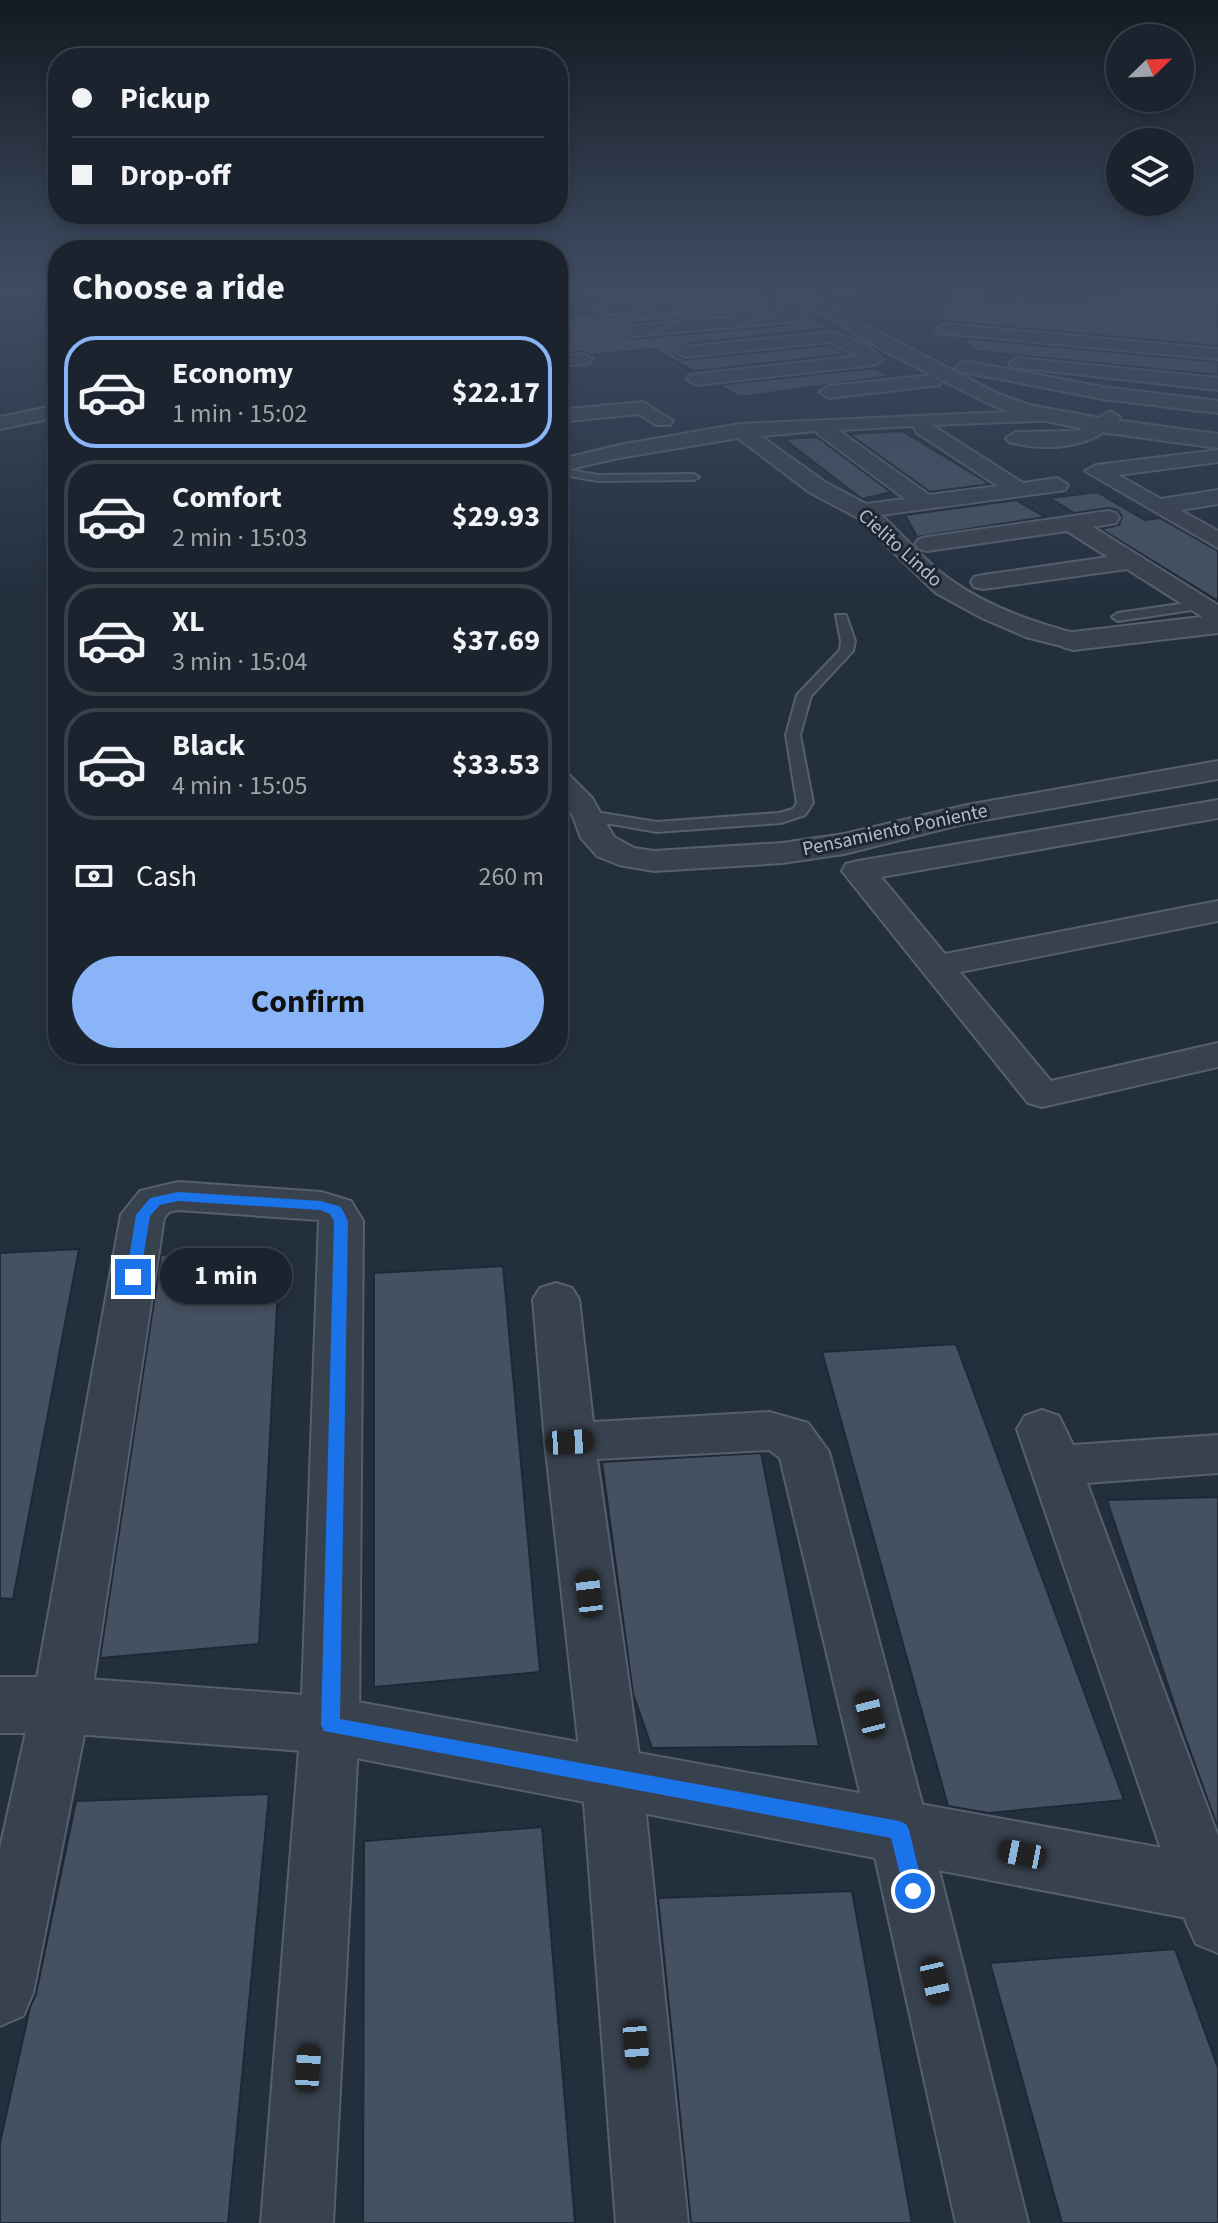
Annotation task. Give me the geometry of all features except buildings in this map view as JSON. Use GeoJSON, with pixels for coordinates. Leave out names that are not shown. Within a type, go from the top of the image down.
{"type":"FeatureCollection","features":[{"type":"Feature","properties":{"kind":"street"},"geometry":{"type":"LineString","coordinates":[[840,410],[815,394],[845,391]]}},
{"type":"Feature","properties":{"kind":"street"},"geometry":{"type":"LineString","coordinates":[[908,391],[950,418]]}},
{"type":"Feature","properties":{"kind":"street"},"geometry":{"type":"LineString","coordinates":[[973,391],[1051,416]]}},
{"type":"Feature","properties":{"kind":"street"},"geometry":{"type":"LineString","coordinates":[[1016,391],[1105,421],[1218,441]]}},
{"type":"Feature","properties":{"kind":"street"},"geometry":{"type":"LineString","coordinates":[[1025,395],[1062,391],[1218,410]]}},
{"type":"Feature","properties":{"kind":"street"},"geometry":{"type":"LineString","coordinates":[[1091,391],[1218,410]]}},
{"type":"Feature","properties":{"kind":"street"},"geometry":{"type":"LineString","coordinates":[[568,414],[643,408],[663,421]]}},
{"type":"Feature","properties":{"kind":"street"},"geometry":{"type":"LineString","coordinates":[[0,423],[48,413]]}},
{"type":"Feature","properties":{"kind":"street"},"geometry":{"type":"LineString","coordinates":[[568,465],[742,420],[1051,416],[1218,431]]}},
{"type":"Feature","properties":{"kind":"street","name":"Cielito Lindo"},"geometry":{"type":"LineString","coordinates":[[742,420],[817,487],[862,511],[945,588],[991,613],[1035,631],[1073,641]]}},
{"type":"Feature","properties":{"kind":"street"},"geometry":{"type":"LineString","coordinates":[[1016,438],[1040,440],[1083,436],[1095,432],[1105,421]]}},
{"type":"Feature","properties":{"kind":"street"},"geometry":{"type":"LineString","coordinates":[[568,423],[603,454]]}},
{"type":"Feature","properties":{"kind":"street"},"geometry":{"type":"LineString","coordinates":[[923,428],[1017,489]]}},
{"type":"Feature","properties":{"kind":"street"},"geometry":{"type":"LineString","coordinates":[[825,430],[924,502]]}},
{"type":"Feature","properties":{"kind":"street"},"geometry":{"type":"LineString","coordinates":[[862,511],[1017,489],[1096,471],[1218,456]]}},
{"type":"Feature","properties":{"kind":"street"},"geometry":{"type":"LineString","coordinates":[[1096,471],[1218,541]]}},
{"type":"Feature","properties":{"kind":"street"},"geometry":{"type":"LineString","coordinates":[[1159,506],[1218,497]]}},
{"type":"Feature","properties":{"kind":"street"},"geometry":{"type":"LineString","coordinates":[[927,544],[1108,518]]}},
{"type":"Feature","properties":{"kind":"street"},"geometry":{"type":"LineString","coordinates":[[1071,523],[1212,615]]}},
{"type":"Feature","properties":{"kind":"street"},"geometry":{"type":"LineString","coordinates":[[982,581],[1130,561]]}},
{"type":"Feature","properties":{"kind":"street"},"geometry":{"type":"LineString","coordinates":[[1073,641],[1212,615]]}},
{"type":"Feature","properties":{"kind":"street","name":"Pensamiento Poniente"},"geometry":{"type":"LineString","coordinates":[[568,792],[589,816],[598,838],[611,850],[634,859],[782,853],[915,829],[967,814],[1218,770]]}},
{"type":"Feature","properties":{"kind":"street"},"geometry":{"type":"LineString","coordinates":[[1218,809],[858,871],[1042,1095],[1218,1055]]}},
{"type":"Feature","properties":{"kind":"street"},"geometry":{"type":"LineString","coordinates":[[936,966],[1218,911]]}},
{"type":"Feature","properties":{"kind":"street"},"geometry":{"type":"LineString","coordinates":[[0,1993],[31,1705],[143,1215],[155,1201],[178,1196],[321,1206],[336,1211],[341,1221],[330,1725],[297,2223]]}},
{"type":"Feature","properties":{"kind":"street"},"geometry":{"type":"LineString","coordinates":[[556,1299],[570,1442],[612,1776],[652,2223]]}},
{"type":"Feature","properties":{"kind":"street"},"geometry":{"type":"LineString","coordinates":[[570,1442],[769,1431],[791,1436],[804,1452],[899,1830],[992,2223]]}},
{"type":"Feature","properties":{"kind":"street"},"geometry":{"type":"LineString","coordinates":[[1214,1901],[1049,1447],[1218,1454]]}},
{"type":"Feature","properties":{"kind":"street"},"geometry":{"type":"LineString","coordinates":[[31,1705],[330,1725],[899,1830],[1214,1901]]}},
{"type":"Feature","properties":{"kind":"lane"},"geometry":{"type":"LineString","coordinates":[[568,470],[598,478],[694,477]]}},
{"type":"Feature","properties":{"kind":"lane"},"geometry":{"type":"LineString","coordinates":[[1118,617],[1212,615]]}},
{"type":"Feature","properties":{"kind":"lane"},"geometry":{"type":"LineString","coordinates":[[589,816],[657,827],[781,818],[799,812],[805,803],[793,735],[804,695],[846,651],[848,641],[841,618]]}},
{"type":"Feature","properties":{"kind":"route"},"geometry":{"type":"LineString","coordinates":[[133,1277],[143,1215],[155,1201],[178,1196],[321,1206],[336,1211],[341,1221],[330,1725],[899,1830],[913,1891]]}}]}
